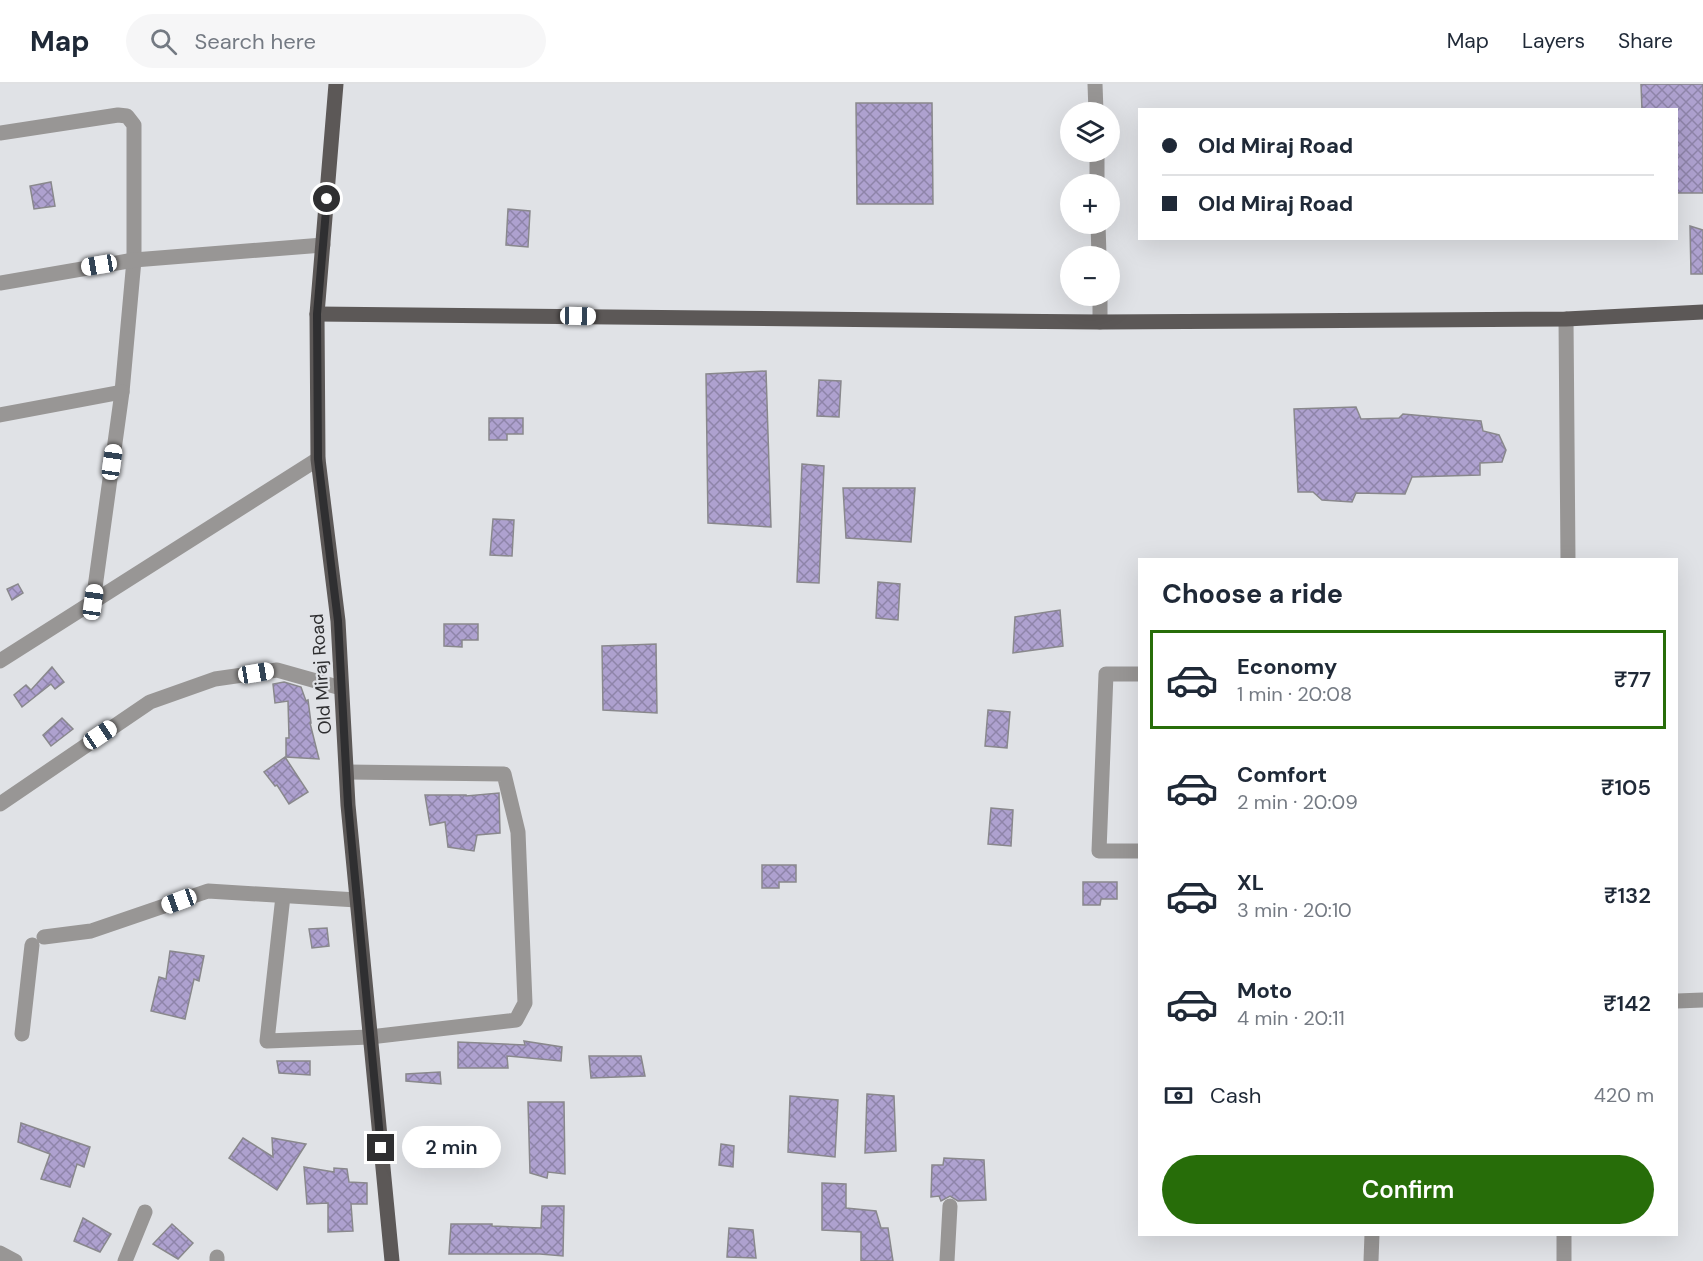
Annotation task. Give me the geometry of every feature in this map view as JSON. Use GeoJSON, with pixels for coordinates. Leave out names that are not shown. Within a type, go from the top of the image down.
{"type":"FeatureCollection","features":[{"type":"Feature","properties":{"kind":"main road","name":"Old Miraj Road"},"geometry":{"type":"LineString","coordinates":[[336,84],[317,314],[318,459],[338,621],[357,900],[392,1261]]}},
{"type":"Feature","properties":{"kind":"main road"},"geometry":{"type":"LineString","coordinates":[[317,314],[1100,322],[1566,319],[1703,312]]}},
{"type":"Feature","properties":{"kind":"street"},"geometry":{"type":"LineString","coordinates":[[1095,84],[1096,102]]}},
{"type":"Feature","properties":{"kind":"street"},"geometry":{"type":"LineString","coordinates":[[0,134],[118,115],[127,116],[134,125],[134,260],[122,392],[93,602]]}},
{"type":"Feature","properties":{"kind":"street"},"geometry":{"type":"LineString","coordinates":[[0,283],[134,260],[323,245]]}},
{"type":"Feature","properties":{"kind":"street"},"geometry":{"type":"LineString","coordinates":[[1100,306],[1100,322]]}},
{"type":"Feature","properties":{"kind":"street"},"geometry":{"type":"LineString","coordinates":[[1566,319],[1568,558]]}},
{"type":"Feature","properties":{"kind":"street"},"geometry":{"type":"LineString","coordinates":[[0,415],[122,392]]}},
{"type":"Feature","properties":{"kind":"street"},"geometry":{"type":"LineString","coordinates":[[0,661],[318,459]]}},
{"type":"Feature","properties":{"kind":"street"},"geometry":{"type":"LineString","coordinates":[[0,804],[150,702],[215,679],[277,670],[342,688]]}},
{"type":"Feature","properties":{"kind":"street"},"geometry":{"type":"LineString","coordinates":[[1138,674],[1106,674],[1099,851],[1138,852]]}},
{"type":"Feature","properties":{"kind":"street"},"geometry":{"type":"LineString","coordinates":[[283,896],[267,1041],[370,1037],[516,1020],[525,1004],[518,832],[504,774],[347,772]]}},
{"type":"Feature","properties":{"kind":"street"},"geometry":{"type":"LineString","coordinates":[[22,1034],[38,941],[91,931],[208,891],[357,900]]}},
{"type":"Feature","properties":{"kind":"street"},"geometry":{"type":"LineString","coordinates":[[1678,1000],[1703,1000]]}},
{"type":"Feature","properties":{"kind":"street"},"geometry":{"type":"LineString","coordinates":[[947,1261],[950,1206]]}},
{"type":"Feature","properties":{"kind":"street"},"geometry":{"type":"LineString","coordinates":[[125,1261],[145,1212]]}},
{"type":"Feature","properties":{"kind":"street"},"geometry":{"type":"LineString","coordinates":[[1371,1261],[1372,1236]]}},
{"type":"Feature","properties":{"kind":"street"},"geometry":{"type":"LineString","coordinates":[[1564,1236],[1564,1261]]}},
{"type":"Feature","properties":{"kind":"street"},"geometry":{"type":"LineString","coordinates":[[0,1252],[15,1261]]}},
{"type":"Feature","properties":{"kind":"building"},"geometry":{"type":"Polygon","coordinates":[[[1641,84],[1703,84],[1703,193],[1678,193],[1678,108],[1642,108],[1641,84]]]}},
{"type":"Feature","properties":{"kind":"building"},"geometry":{"type":"Polygon","coordinates":[[[856,103],[932,103],[933,204],[857,204],[856,103]]]}},
{"type":"Feature","properties":{"kind":"building"},"geometry":{"type":"Polygon","coordinates":[[[51,182],[55,206],[34,209],[30,186],[51,182]]]}},
{"type":"Feature","properties":{"kind":"building"},"geometry":{"type":"Polygon","coordinates":[[[508,209],[530,211],[528,247],[506,245],[508,209]]]}},
{"type":"Feature","properties":{"kind":"building"},"geometry":{"type":"Polygon","coordinates":[[[1690,226],[1703,230],[1703,274],[1691,274],[1690,226]]]}},
{"type":"Feature","properties":{"kind":"building"},"geometry":{"type":"Polygon","coordinates":[[[766,371],[771,527],[708,523],[706,374],[766,371]]]}},
{"type":"Feature","properties":{"kind":"building"},"geometry":{"type":"Polygon","coordinates":[[[819,380],[841,381],[839,417],[817,416],[819,380]]]}},
{"type":"Feature","properties":{"kind":"building"},"geometry":{"type":"Polygon","coordinates":[[[1356,407],[1361,419],[1399,418],[1403,414],[1481,421],[1483,431],[1499,435],[1506,450],[1502,462],[1480,463],[1480,475],[1412,477],[1405,494],[1356,493],[1352,502],[1322,500],[1313,492],[1298,492],[1294,409],[1356,407]]]}},
{"type":"Feature","properties":{"kind":"building"},"geometry":{"type":"Polygon","coordinates":[[[489,418],[523,418],[523,434],[507,434],[507,440],[489,440],[489,418]]]}},
{"type":"Feature","properties":{"kind":"building"},"geometry":{"type":"Polygon","coordinates":[[[802,464],[824,466],[819,583],[797,582],[802,464]]]}},
{"type":"Feature","properties":{"kind":"building"},"geometry":{"type":"Polygon","coordinates":[[[843,488],[915,488],[911,542],[846,538],[843,488]]]}},
{"type":"Feature","properties":{"kind":"building"},"geometry":{"type":"Polygon","coordinates":[[[493,519],[514,520],[512,556],[490,555],[493,519]]]}},
{"type":"Feature","properties":{"kind":"building"},"geometry":{"type":"Polygon","coordinates":[[[878,582],[900,584],[898,620],[876,618],[878,582]]]}},
{"type":"Feature","properties":{"kind":"building"},"geometry":{"type":"Polygon","coordinates":[[[18,584],[23,593],[12,600],[7,589],[18,584]]]}},
{"type":"Feature","properties":{"kind":"building"},"geometry":{"type":"Polygon","coordinates":[[[1060,610],[1063,646],[1013,653],[1015,617],[1060,610]]]}},
{"type":"Feature","properties":{"kind":"building"},"geometry":{"type":"Polygon","coordinates":[[[444,624],[478,624],[478,640],[462,640],[462,647],[444,646],[444,624]]]}},
{"type":"Feature","properties":{"kind":"building"},"geometry":{"type":"Polygon","coordinates":[[[656,644],[657,713],[603,710],[602,646],[656,644]]]}},
{"type":"Feature","properties":{"kind":"building"},"geometry":{"type":"Polygon","coordinates":[[[52,667],[64,682],[55,689],[51,684],[22,707],[14,695],[26,685],[31,690],[52,667]]]}},
{"type":"Feature","properties":{"kind":"building"},"geometry":{"type":"Polygon","coordinates":[[[284,682],[301,687],[306,701],[308,700],[310,723],[319,759],[286,757],[286,738],[289,738],[288,701],[275,703],[273,684],[284,682]]]}},
{"type":"Feature","properties":{"kind":"building"},"geometry":{"type":"Polygon","coordinates":[[[988,710],[1010,712],[1007,748],[985,746],[988,710]]]}},
{"type":"Feature","properties":{"kind":"building"},"geometry":{"type":"Polygon","coordinates":[[[62,718],[73,729],[51,746],[43,735],[62,718]]]}},
{"type":"Feature","properties":{"kind":"building"},"geometry":{"type":"Polygon","coordinates":[[[285,757],[308,792],[289,804],[277,785],[275,786],[264,772],[285,757]]]}},
{"type":"Feature","properties":{"kind":"building"},"geometry":{"type":"Polygon","coordinates":[[[499,793],[500,833],[477,835],[474,851],[448,847],[445,822],[430,825],[425,795],[466,796],[499,793]]]}},
{"type":"Feature","properties":{"kind":"building"},"geometry":{"type":"Polygon","coordinates":[[[991,808],[1013,810],[1011,846],[988,844],[991,808]]]}},
{"type":"Feature","properties":{"kind":"building"},"geometry":{"type":"Polygon","coordinates":[[[762,865],[796,865],[796,882],[779,882],[779,888],[762,888],[762,865]]]}},
{"type":"Feature","properties":{"kind":"building"},"geometry":{"type":"Polygon","coordinates":[[[1083,882],[1117,882],[1117,899],[1101,899],[1100,905],[1083,905],[1083,882]]]}},
{"type":"Feature","properties":{"kind":"building"},"geometry":{"type":"Polygon","coordinates":[[[327,928],[329,946],[312,948],[309,929],[327,928]]]}},
{"type":"Feature","properties":{"kind":"building"},"geometry":{"type":"Polygon","coordinates":[[[170,951],[204,956],[199,981],[194,979],[185,1019],[151,1011],[159,977],[166,979],[170,951]]]}},
{"type":"Feature","properties":{"kind":"building"},"geometry":{"type":"Polygon","coordinates":[[[524,1041],[562,1047],[561,1061],[507,1056],[508,1068],[458,1068],[458,1042],[525,1045],[524,1041]]]}},
{"type":"Feature","properties":{"kind":"building"},"geometry":{"type":"Polygon","coordinates":[[[589,1056],[641,1056],[645,1076],[591,1078],[589,1056]]]}},
{"type":"Feature","properties":{"kind":"building"},"geometry":{"type":"Polygon","coordinates":[[[277,1061],[310,1061],[310,1075],[279,1073],[277,1061]]]}},
{"type":"Feature","properties":{"kind":"building"},"geometry":{"type":"Polygon","coordinates":[[[440,1072],[441,1084],[406,1081],[406,1074],[440,1072]]]}},
{"type":"Feature","properties":{"kind":"building"},"geometry":{"type":"Polygon","coordinates":[[[867,1094],[894,1096],[896,1151],[865,1153],[867,1094]]]}},
{"type":"Feature","properties":{"kind":"building"},"geometry":{"type":"Polygon","coordinates":[[[790,1096],[838,1100],[835,1157],[788,1152],[790,1096]]]}},
{"type":"Feature","properties":{"kind":"building"},"geometry":{"type":"Polygon","coordinates":[[[528,1102],[564,1102],[565,1174],[548,1172],[547,1178],[530,1173],[528,1102]]]}},
{"type":"Feature","properties":{"kind":"building"},"geometry":{"type":"Polygon","coordinates":[[[21,1123],[90,1147],[84,1167],[77,1164],[70,1187],[41,1179],[50,1154],[18,1142],[21,1123]]]}},
{"type":"Feature","properties":{"kind":"building"},"geometry":{"type":"Polygon","coordinates":[[[243,1138],[273,1157],[272,1138],[306,1144],[277,1190],[229,1158],[243,1138]]]}},
{"type":"Feature","properties":{"kind":"building"},"geometry":{"type":"Polygon","coordinates":[[[721,1144],[734,1146],[733,1167],[719,1165],[721,1144]]]}},
{"type":"Feature","properties":{"kind":"building"},"geometry":{"type":"Polygon","coordinates":[[[944,1158],[984,1160],[986,1200],[958,1201],[950,1196],[941,1201],[939,1196],[931,1197],[932,1165],[943,1165],[944,1158]]]}},
{"type":"Feature","properties":{"kind":"building"},"geometry":{"type":"Polygon","coordinates":[[[304,1167],[334,1172],[334,1168],[347,1169],[349,1182],[367,1183],[367,1204],[351,1204],[353,1231],[328,1232],[328,1203],[307,1204],[304,1167]]]}},
{"type":"Feature","properties":{"kind":"building"},"geometry":{"type":"Polygon","coordinates":[[[822,1183],[846,1184],[846,1208],[876,1211],[881,1228],[888,1228],[893,1261],[861,1261],[861,1232],[822,1230],[822,1183]]]}},
{"type":"Feature","properties":{"kind":"building"},"geometry":{"type":"Polygon","coordinates":[[[542,1206],[564,1206],[563,1256],[449,1254],[451,1224],[492,1224],[492,1226],[541,1228],[542,1206]]]}},
{"type":"Feature","properties":{"kind":"building"},"geometry":{"type":"Polygon","coordinates":[[[83,1218],[111,1234],[100,1252],[74,1241],[83,1218]]]}},
{"type":"Feature","properties":{"kind":"building"},"geometry":{"type":"Polygon","coordinates":[[[172,1224],[193,1243],[178,1259],[153,1244],[172,1224]]]}},
{"type":"Feature","properties":{"kind":"building"},"geometry":{"type":"Polygon","coordinates":[[[729,1228],[753,1230],[756,1258],[727,1257],[729,1228]]]}},
{"type":"Feature","properties":{"kind":"route"},"geometry":{"type":"LineString","coordinates":[[327,199],[317,314],[318,459],[338,621],[348,805],[381,1148]]}}]}
